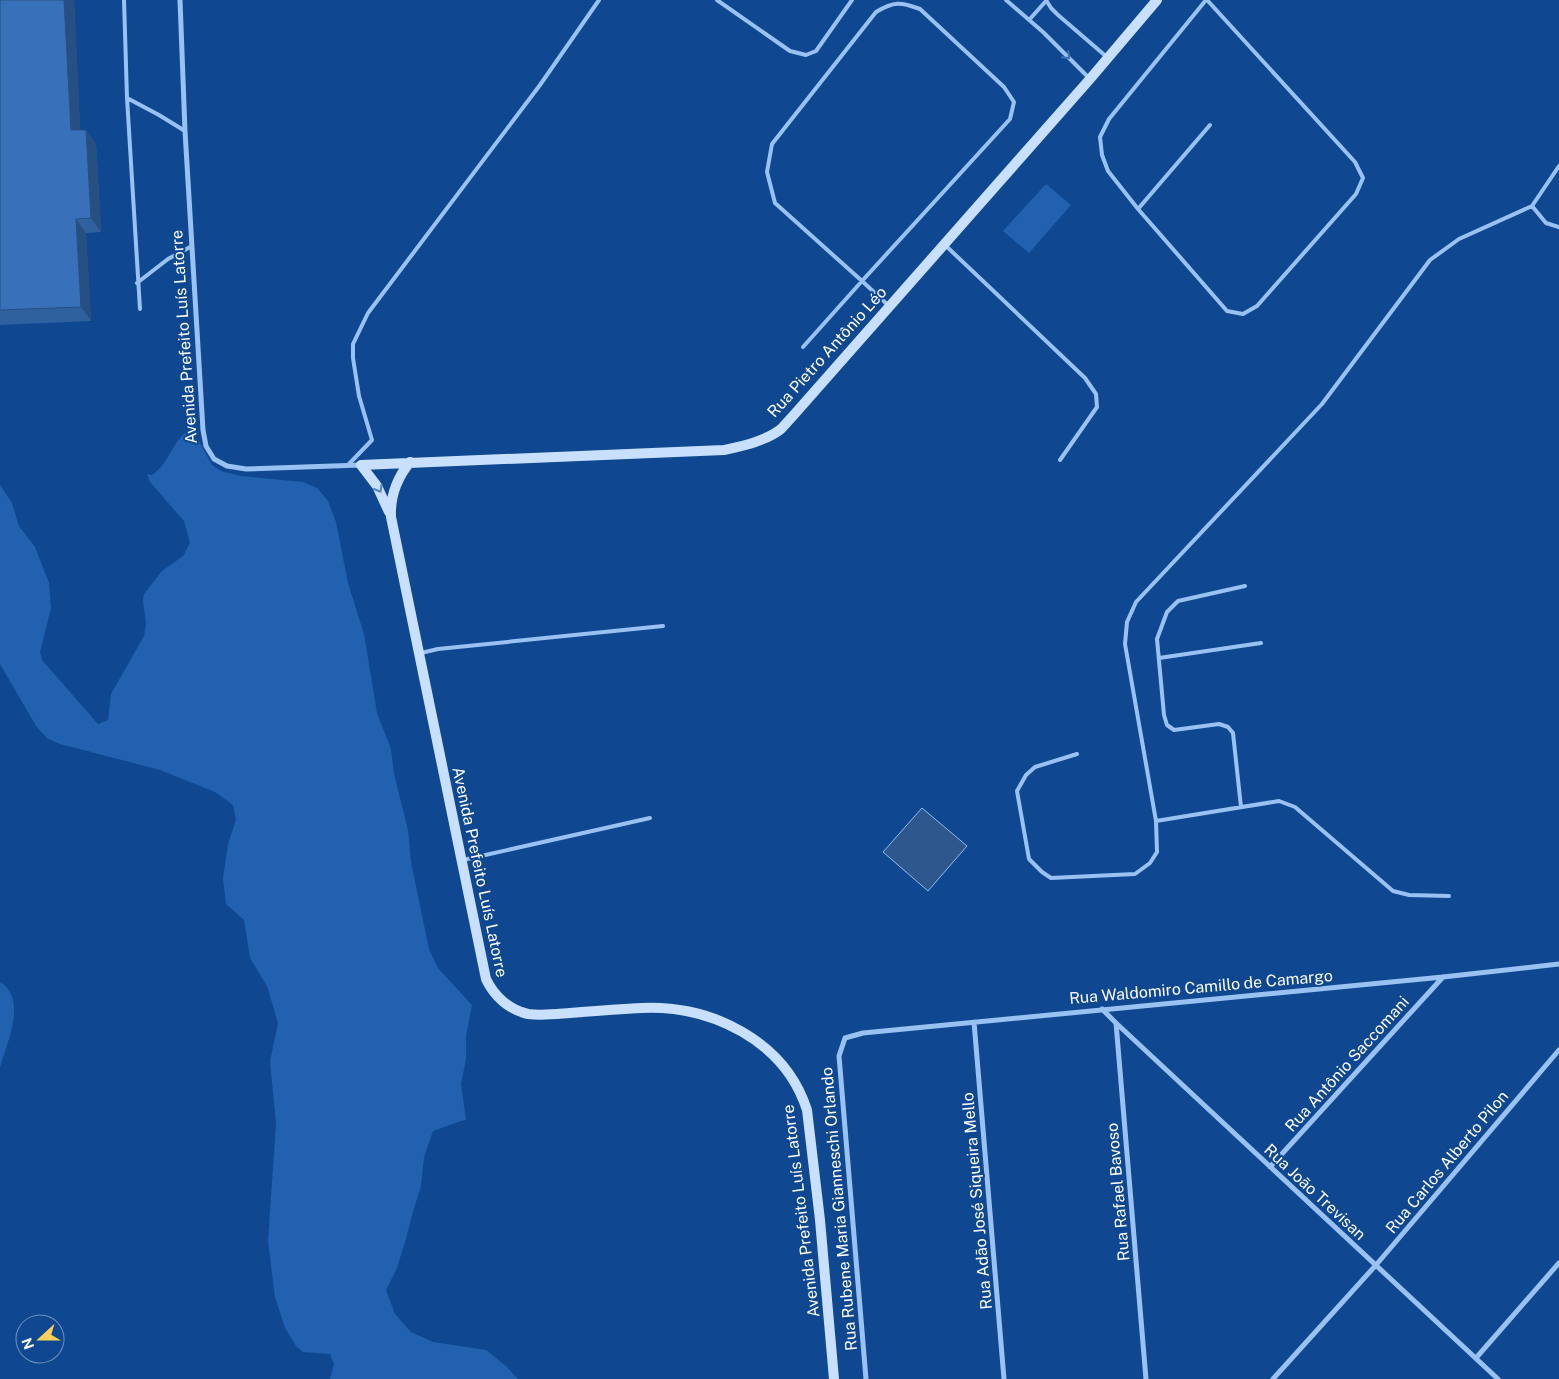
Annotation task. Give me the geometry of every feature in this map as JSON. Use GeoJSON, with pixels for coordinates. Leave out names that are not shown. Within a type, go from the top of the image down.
{"type":"FeatureCollection","features":[{"type":"Feature","properties":{"kind":"main road","name":"Rua Pietro Antônio Léo"},"geometry":{"type":"LineString","coordinates":[[360,464],[724,450],[768,436],[780,429],[792,417],[945,245],[1157,0]]}},
{"type":"Feature","properties":{"kind":"main road","name":"Avenida Prefeito Luís Latorre"},"geometry":{"type":"LineString","coordinates":[[410,462],[394,490],[391,501],[391,518],[486,979],[492,991],[513,1008],[529,1014],[644,1008],[675,1009],[698,1014],[719,1020],[739,1029],[762,1044],[779,1060],[790,1074],[803,1098],[807,1110],[820,1220],[834,1379]]}},
{"type":"Feature","properties":{"kind":"main road","name":"Avenida Prefeito Luís Latorre"},"geometry":{"type":"LineString","coordinates":[[360,464],[377,486],[391,518]]}},
{"type":"Feature","properties":{"kind":"street","name":"Avenida Prefeito Luís Latorre"},"geometry":{"type":"LineString","coordinates":[[180,0],[185,131],[203,430],[206,446],[214,459],[227,466],[246,469],[360,464]]}},
{"type":"Feature","properties":{"kind":"street","name":"Rua Waldomiro Camillo de Camargo"},"geometry":{"type":"LineString","coordinates":[[845,1038],[862,1033],[1443,977],[1559,964]]}},
{"type":"Feature","properties":{"kind":"street","name":"Rua Antônio Saccomani"},"geometry":{"type":"LineString","coordinates":[[1270,1167],[1443,977]]}},
{"type":"Feature","properties":{"kind":"street"},"geometry":{"type":"LineString","coordinates":[[1102,1009],[1116,1023]]}},
{"type":"Feature","properties":{"kind":"street","name":"Rua Adão José Siqueira Mello"},"geometry":{"type":"LineString","coordinates":[[974,1022],[1004,1379]]}},
{"type":"Feature","properties":{"kind":"street","name":"Rua João Trevisan"},"geometry":{"type":"LineString","coordinates":[[1116,1023],[1498,1379]]}},
{"type":"Feature","properties":{"kind":"street","name":"Rua Rafael Bavoso"},"geometry":{"type":"LineString","coordinates":[[1116,1023],[1146,1379]]}},
{"type":"Feature","properties":{"kind":"street","name":"Rua Rubene Maria Gianneschi Orlando"},"geometry":{"type":"LineString","coordinates":[[845,1038],[839,1056],[866,1379]]}},
{"type":"Feature","properties":{"kind":"street","name":"Rua Carlos Alberto Pilon"},"geometry":{"type":"LineString","coordinates":[[1274,1379],[1376,1265],[1559,1050]]}},
{"type":"Feature","properties":{"kind":"street"},"geometry":{"type":"LineString","coordinates":[[1476,1358],[1559,1263]]}},
{"type":"Feature","properties":{"kind":"lane"},"geometry":{"type":"LineString","coordinates":[[124,0],[126,98],[140,309]]}},
{"type":"Feature","properties":{"kind":"lane"},"geometry":{"type":"LineString","coordinates":[[348,465],[372,440],[359,396],[353,358],[353,344],[368,313],[540,85],[599,0]]}},
{"type":"Feature","properties":{"kind":"lane"},"geometry":{"type":"LineString","coordinates":[[717,0],[790,52],[806,55],[816,52],[852,0]]}},
{"type":"Feature","properties":{"kind":"lane"},"geometry":{"type":"LineString","coordinates":[[1006,0],[1090,79]]}},
{"type":"Feature","properties":{"kind":"lane"},"geometry":{"type":"LineString","coordinates":[[1029,20],[1046,0],[1058,15],[1108,58]]}},
{"type":"Feature","properties":{"kind":"lane"},"geometry":{"type":"LineString","coordinates":[[1206,0],[1355,162],[1363,178],[1356,194],[1257,306],[1243,314],[1227,311],[1138,209],[1108,171],[1102,155],[1100,137],[1109,119],[1206,0]]}},
{"type":"Feature","properties":{"kind":"lane"},"geometry":{"type":"LineString","coordinates":[[803,347],[862,281],[1010,120],[1014,102],[1004,87],[920,9],[903,3],[888,4],[876,12],[772,144],[767,172],[776,203],[862,281],[889,306]]}},
{"type":"Feature","properties":{"kind":"lane"},"geometry":{"type":"LineString","coordinates":[[126,98],[185,131]]}},
{"type":"Feature","properties":{"kind":"lane"},"geometry":{"type":"LineString","coordinates":[[1138,209],[1210,125]]}},
{"type":"Feature","properties":{"kind":"lane"},"geometry":{"type":"LineString","coordinates":[[1077,754],[1035,767],[1026,775],[1018,791],[1029,859],[1051,878],[1136,874],[1150,863],[1157,852],[1156,821],[1125,644],[1127,622],[1136,602],[1322,404],[1430,260],[1459,240],[1532,206],[1559,166]]}},
{"type":"Feature","properties":{"kind":"lane"},"geometry":{"type":"LineString","coordinates":[[1532,206],[1546,223],[1559,227]]}},
{"type":"Feature","properties":{"kind":"lane"},"geometry":{"type":"LineString","coordinates":[[945,245],[1085,378],[1096,394],[1097,407],[1060,460]]}},
{"type":"Feature","properties":{"kind":"lane"},"geometry":{"type":"LineString","coordinates":[[137,283],[168,259],[192,246]]}},
{"type":"Feature","properties":{"kind":"lane"},"geometry":{"type":"LineString","coordinates":[[1241,808],[1233,733],[1228,727],[1219,724],[1174,730],[1167,725],[1164,715],[1157,639],[1166,612],[1178,602],[1245,586]]}},
{"type":"Feature","properties":{"kind":"lane"},"geometry":{"type":"LineString","coordinates":[[419,653],[438,649],[663,626]]}},
{"type":"Feature","properties":{"kind":"lane"},"geometry":{"type":"LineString","coordinates":[[1158,658],[1261,643]]}},
{"type":"Feature","properties":{"kind":"lane"},"geometry":{"type":"LineString","coordinates":[[1156,821],[1279,802],[1295,808],[1393,890],[1409,895],[1449,896]]}},
{"type":"Feature","properties":{"kind":"lane"},"geometry":{"type":"LineString","coordinates":[[461,861],[650,818]]}},
{"type":"Feature","properties":{"kind":"shaded area"},"geometry":{"type":"Polygon","coordinates":[[[1046,184],[1071,205],[1029,253],[1003,231],[1046,184]]]}},
{"type":"Feature","properties":{"kind":"shaded area"},"geometry":{"type":"Polygon","coordinates":[[[185,433],[190,433],[199,441],[212,465],[221,471],[241,476],[303,482],[317,488],[328,501],[336,522],[348,583],[364,634],[377,713],[391,749],[394,774],[408,830],[411,862],[429,949],[438,968],[472,1005],[466,1036],[466,1059],[461,1084],[466,1120],[433,1131],[424,1157],[421,1186],[405,1242],[397,1268],[386,1290],[395,1314],[411,1332],[433,1342],[486,1350],[506,1366],[518,1379],[330,1379],[334,1364],[330,1354],[303,1352],[296,1346],[285,1328],[275,1297],[268,1241],[276,1124],[270,1061],[278,1023],[267,986],[250,958],[244,920],[226,904],[223,878],[228,844],[236,820],[233,805],[215,792],[160,770],[60,744],[47,738],[36,726],[0,664],[0,485],[12,503],[19,526],[35,547],[49,583],[51,608],[40,652],[42,660],[98,724],[108,720],[111,694],[144,636],[146,624],[144,594],[162,571],[183,556],[190,543],[184,521],[150,482],[147,474],[152,475],[162,466],[176,443],[185,433]]]}},
{"type":"Feature","properties":{"kind":"shaded area"},"geometry":{"type":"Polygon","coordinates":[[[922,808],[967,846],[928,891],[883,852],[922,808]]]}},
{"type":"Feature","properties":{"kind":"shaded area"},"geometry":{"type":"Polygon","coordinates":[[[0,982],[13,999],[14,1010],[13,1022],[0,1067],[0,982]]]}},
{"type":"Feature","properties":{"kind":"building"},"geometry":{"type":"Polygon","coordinates":[[[0,0],[64,0],[71,130],[86,130],[91,218],[76,219],[81,307],[0,310],[0,0]]]}}]}
